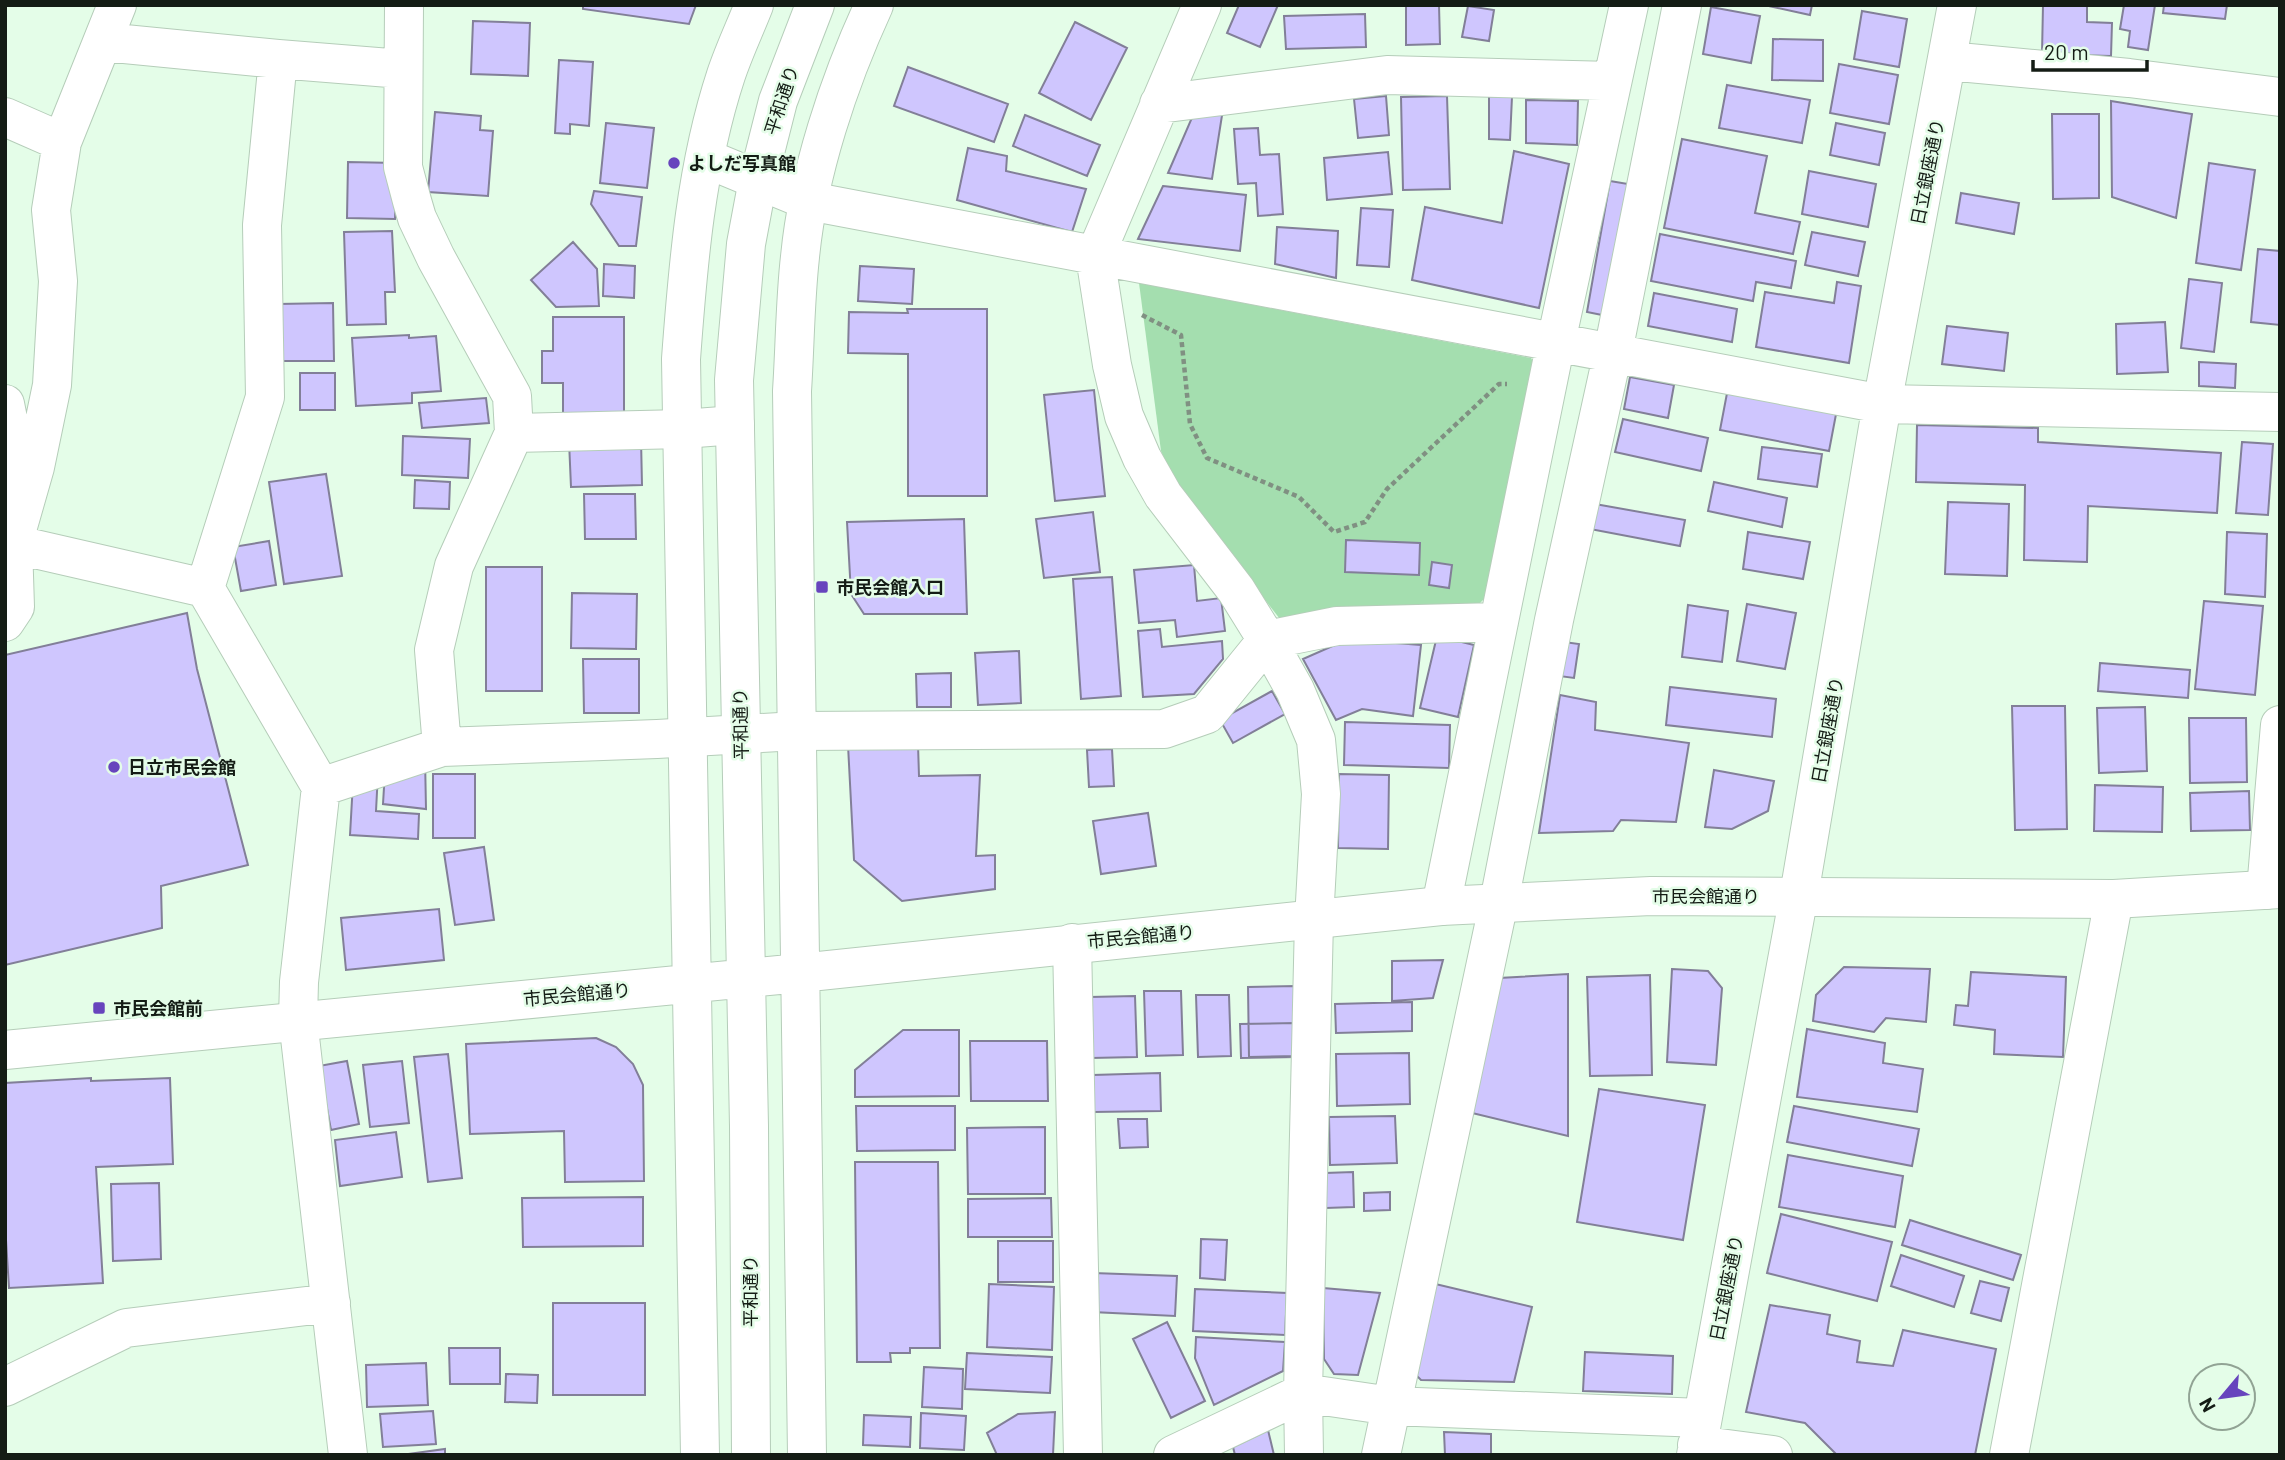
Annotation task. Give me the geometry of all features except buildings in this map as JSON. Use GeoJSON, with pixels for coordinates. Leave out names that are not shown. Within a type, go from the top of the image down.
{"type":"FeatureCollection","features":[{"type":"Feature","properties":{"kind":"street"},"geometry":{"type":"LineString","coordinates":[[13,544],[35,467],[52,385],[58,281],[51,210],[62,142],[117,5]]}},
{"type":"Feature","properties":{"kind":"street"},"geometry":{"type":"LineString","coordinates":[[404,5],[403,167],[412,201],[436,258],[512,396],[514,433],[454,566],[434,650],[442,747]]}},
{"type":"Feature","properties":{"kind":"street"},"geometry":{"type":"LineString","coordinates":[[700,1455],[681,359],[693,221],[705,158],[726,75],[754,5]]}},
{"type":"Feature","properties":{"kind":"street","name":"平和通り"},"geometry":{"type":"LineString","coordinates":[[751,1455],[746,978],[734,380],[746,244],[758,180],[778,102],[815,5]]}},
{"type":"Feature","properties":{"kind":"street"},"geometry":{"type":"LineString","coordinates":[[807,1455],[792,391],[800,255],[809,201],[831,112],[874,5]]}},
{"type":"Feature","properties":{"kind":"street"},"geometry":{"type":"LineString","coordinates":[[1202,5],[1095,256],[1112,366],[1124,416],[1142,458],[1163,495],[1236,590],[1267,639],[1295,690],[1316,740],[1321,793],[1314,920],[1303,1393],[1304,1455]]}},
{"type":"Feature","properties":{"kind":"street"},"geometry":{"type":"LineString","coordinates":[[1441,906],[1556,342],[1629,5]]}},
{"type":"Feature","properties":{"kind":"street"},"geometry":{"type":"LineString","coordinates":[[1381,1455],[1499,902],[1554,620],[1613,352],[1682,5]]}},
{"type":"Feature","properties":{"kind":"street","name":"日立銀座通り"},"geometry":{"type":"LineString","coordinates":[[1698,1439],[1798,895],[1882,404],[1957,5]]}},
{"type":"Feature","properties":{"kind":"street"},"geometry":{"type":"LineString","coordinates":[[104,41],[402,69]]}},
{"type":"Feature","properties":{"kind":"street"},"geometry":{"type":"LineString","coordinates":[[205,588],[265,397],[262,225],[278,59]]}},
{"type":"Feature","properties":{"kind":"street"},"geometry":{"type":"LineString","coordinates":[[1948,61],[2129,78],[2280,97]]}},
{"type":"Feature","properties":{"kind":"street"},"geometry":{"type":"LineString","coordinates":[[1159,104],[1387,75],[1612,81]]}},
{"type":"Feature","properties":{"kind":"street"},"geometry":{"type":"LineString","coordinates":[[5,117],[62,142]]}},
{"type":"Feature","properties":{"kind":"street"},"geometry":{"type":"LineString","coordinates":[[705,158],[809,201],[1882,404],[2280,411]]}},
{"type":"Feature","properties":{"kind":"street"},"geometry":{"type":"LineString","coordinates":[[5,404],[13,444],[15,607],[5,622]]}},
{"type":"Feature","properties":{"kind":"street"},"geometry":{"type":"LineString","coordinates":[[514,433],[683,429],[735,425]]}},
{"type":"Feature","properties":{"kind":"street"},"geometry":{"type":"LineString","coordinates":[[13,544],[205,588],[321,787],[299,982],[298,1020],[348,1455]]}},
{"type":"Feature","properties":{"kind":"street"},"geometry":{"type":"LineString","coordinates":[[321,787],[442,747],[797,731],[1164,729],[1207,714],[1267,639],[1337,626],[1499,622]]}},
{"type":"Feature","properties":{"kind":"street"},"geometry":{"type":"LineString","coordinates":[[2273,889],[2280,725]]}},
{"type":"Feature","properties":{"kind":"street","name":"市民会館通り"},"geometry":{"type":"LineString","coordinates":[[5,1050],[800,973],[1441,906],[1651,895],[2114,899],[2273,889]]}},
{"type":"Feature","properties":{"kind":"street"},"geometry":{"type":"LineString","coordinates":[[2008,1455],[2114,899]]}},
{"type":"Feature","properties":{"kind":"street"},"geometry":{"type":"LineString","coordinates":[[1072,943],[1083,1455]]}},
{"type":"Feature","properties":{"kind":"street"},"geometry":{"type":"LineString","coordinates":[[5,1387],[126,1328],[331,1303]]}},
{"type":"Feature","properties":{"kind":"street"},"geometry":{"type":"LineString","coordinates":[[1173,1455],[1303,1393],[1391,1406],[1698,1439],[1773,1455]]}},
{"type":"Feature","properties":{"kind":"path"},"geometry":{"type":"LineString","coordinates":[[1101,294],[1181,334],[1191,424],[1208,458],[1298,497],[1334,532],[1365,522],[1387,489],[1499,384],[1547,386]]}},
{"type":"Feature","properties":{"kind":"green space"},"geometry":{"type":"Polygon","coordinates":[[[1139,283],[1531,358],[1542,377],[1496,587],[1478,605],[1280,619],[1177,487],[1161,451],[1139,283]]]}},
{"type":"Feature","properties":{"kind":"place","name":"よしだ写真館"},"geometry":{"type":"Point","coordinates":[674,163]}},
{"type":"Feature","properties":{"kind":"place","name":"市民会館入口"},"geometry":{"type":"Point","coordinates":[822,587]}},
{"type":"Feature","properties":{"kind":"place","name":"日立市民会館"},"geometry":{"type":"Point","coordinates":[114,767]}},
{"type":"Feature","properties":{"kind":"place","name":"市民会館前"},"geometry":{"type":"Point","coordinates":[99,1008]}}]}
